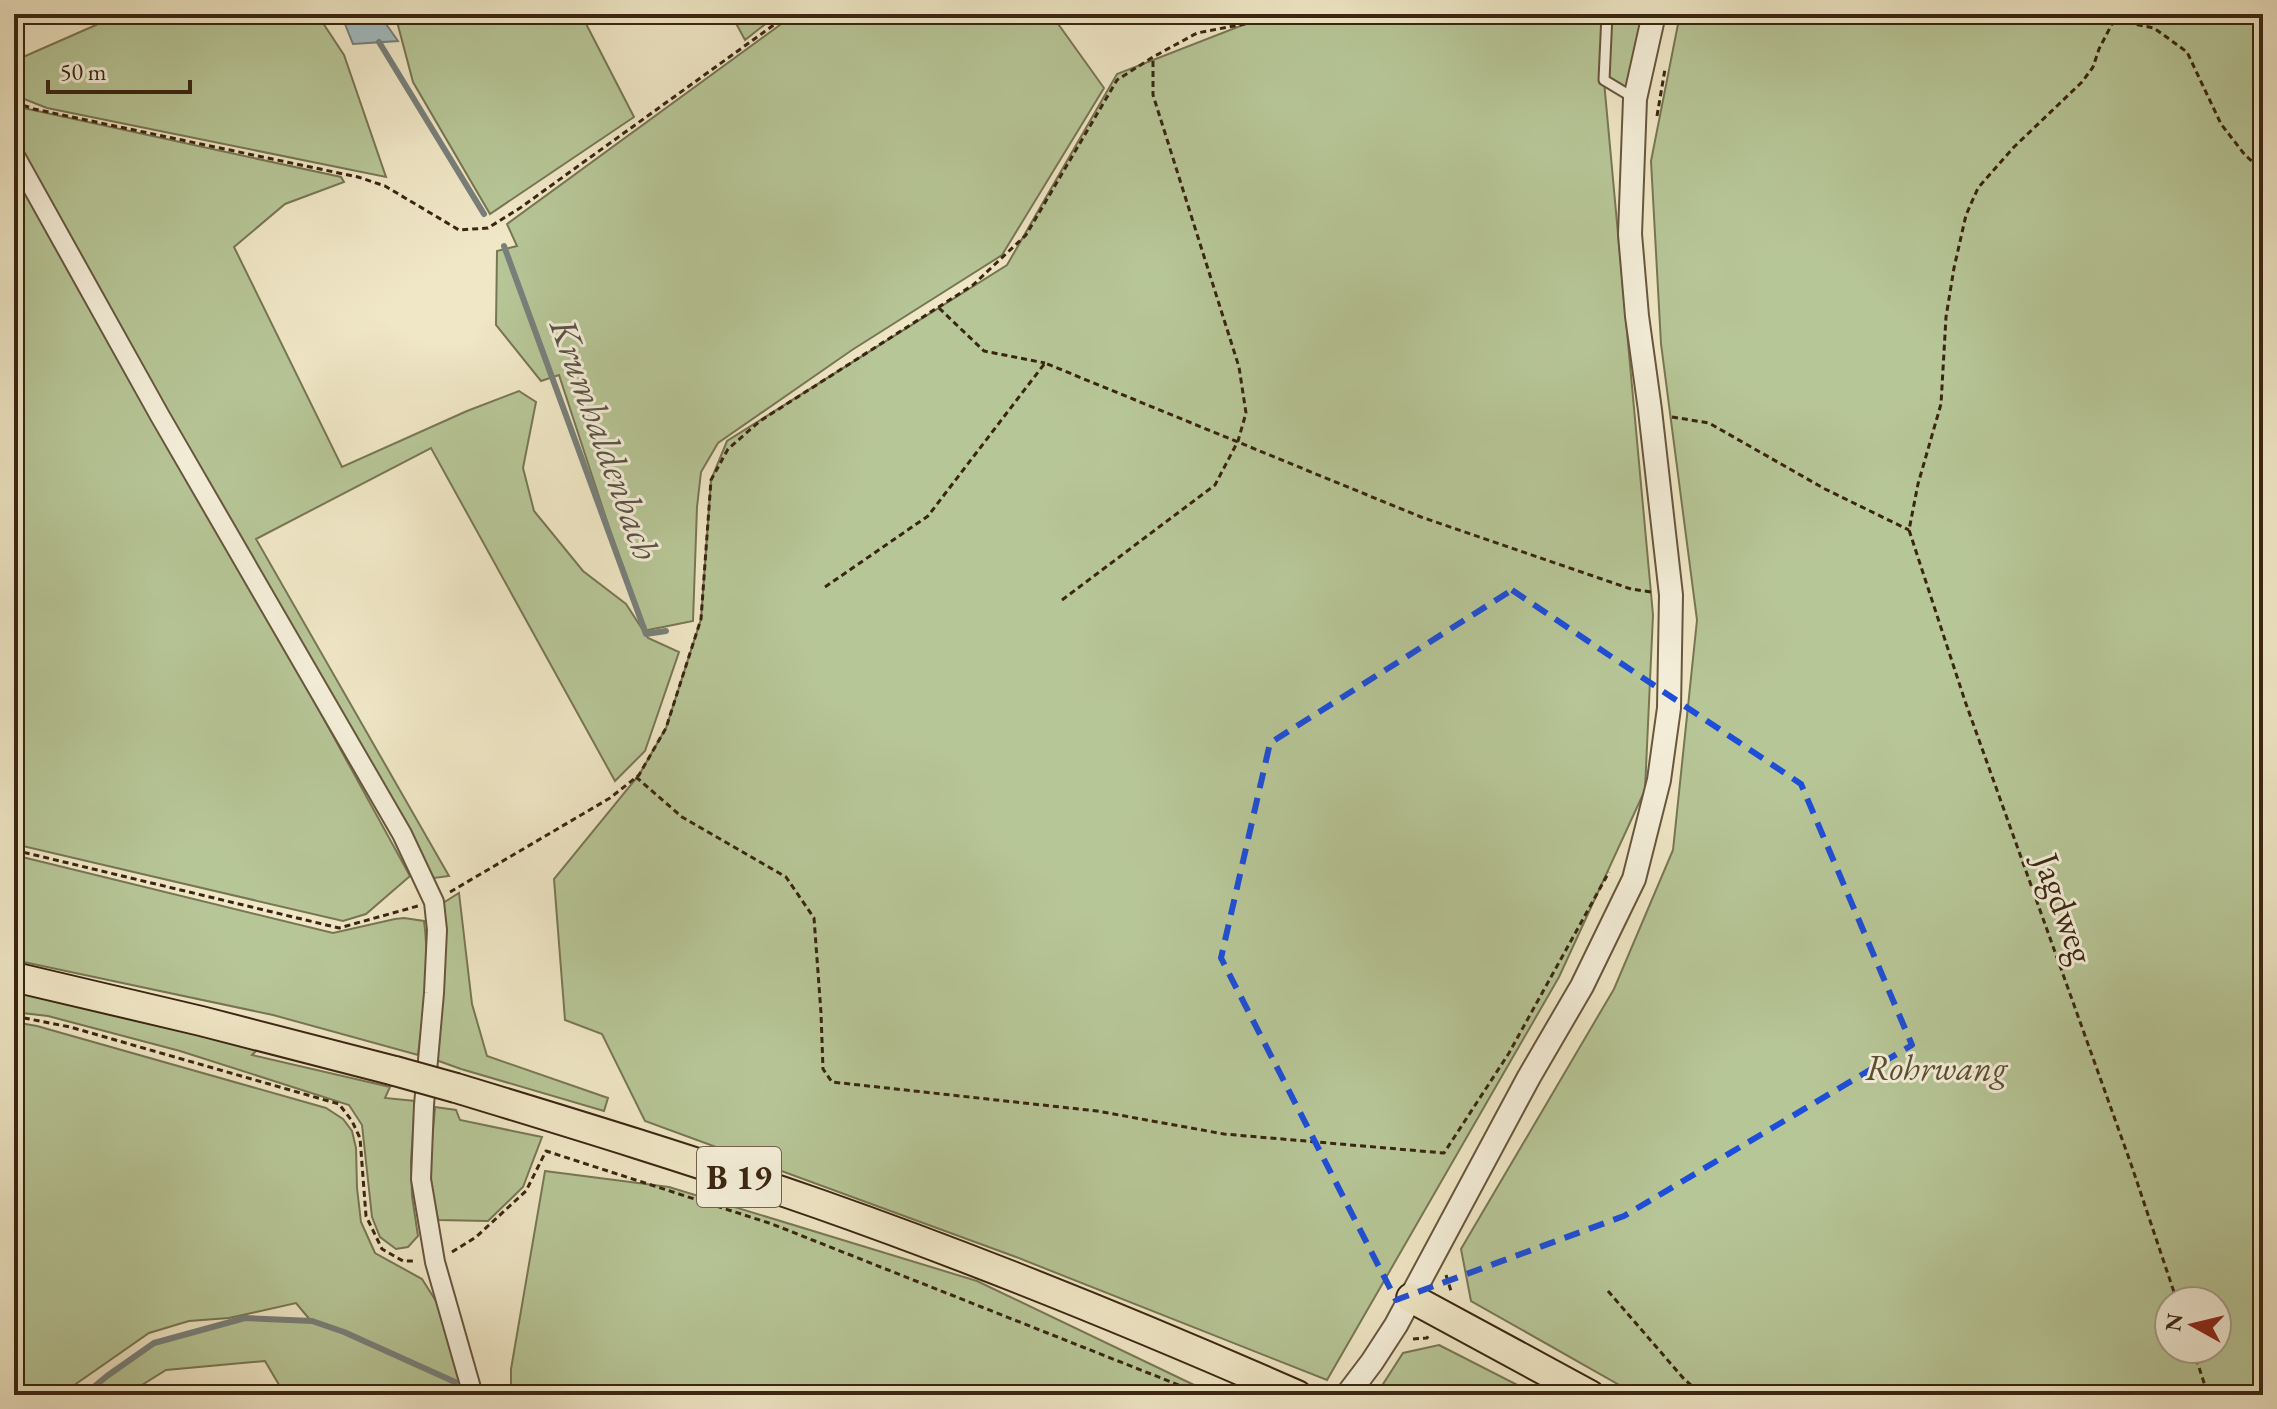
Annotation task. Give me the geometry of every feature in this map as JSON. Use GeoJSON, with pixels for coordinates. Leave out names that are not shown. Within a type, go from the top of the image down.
{"type":"FeatureCollection","features":[{"type":"Feature","properties":{"kind":"main road","name":"B 19"},"geometry":{"type":"LineString","coordinates":[[14,977],[395,1071],[684,1159],[905,1235],[1100,1311],[1297,1395]]}},
{"type":"Feature","properties":{"kind":"main road"},"geometry":{"type":"LineString","coordinates":[[1411,1298],[1590,1395]]}},
{"type":"Feature","properties":{"kind":"street"},"geometry":{"type":"LineString","coordinates":[[1347,1395],[1372,1362],[1411,1298],[1529,1077],[1582,986],[1634,879],[1659,780],[1669,708],[1671,595],[1630,234],[1635,99],[1654,14]]}},
{"type":"Feature","properties":{"kind":"street"},"geometry":{"type":"LineString","coordinates":[[14,154],[160,416],[402,834],[434,902],[437,930],[421,1179],[435,1262],[473,1395]]}},
{"type":"Feature","properties":{"kind":"lane"},"geometry":{"type":"LineString","coordinates":[[1607,14],[1604,80],[1635,99]]}},
{"type":"Feature","properties":{"kind":"path"},"geometry":{"type":"LineString","coordinates":[[14,102],[34,109],[358,177],[385,186],[459,230],[488,228],[789,14]]}},
{"type":"Feature","properties":{"kind":"path"},"geometry":{"type":"LineString","coordinates":[[14,850],[339,928],[434,902],[610,798],[639,775],[666,728],[701,619],[711,480],[728,449],[760,421],[973,285],[1026,235],[1117,80],[1197,33],[1297,14]]}},
{"type":"Feature","properties":{"kind":"path"},"geometry":{"type":"LineString","coordinates":[[2039,14],[2062,23],[2114,20],[2154,28],[2187,52],[2221,124],[2245,155],[2263,171]]}},
{"type":"Feature","properties":{"kind":"path"},"geometry":{"type":"LineString","coordinates":[[1650,410],[1709,423],[1825,489],[1909,530],[1918,484],[1941,404],[1946,317],[1966,215],[1978,188],[2014,147],[2082,82],[2093,67],[2114,20]]}},
{"type":"Feature","properties":{"kind":"path"},"geometry":{"type":"LineString","coordinates":[[1062,600],[1215,485],[1238,441],[1246,413],[1239,367],[1153,95],[1153,57]]}},
{"type":"Feature","properties":{"kind":"path"},"geometry":{"type":"LineString","coordinates":[[1655,125],[1665,65]]}},
{"type":"Feature","properties":{"kind":"path"},"geometry":{"type":"LineString","coordinates":[[937,307],[984,351],[1045,363],[1421,517],[1631,589],[1671,595]]}},
{"type":"Feature","properties":{"kind":"path"},"geometry":{"type":"LineString","coordinates":[[825,587],[928,516],[1045,363]]}},
{"type":"Feature","properties":{"kind":"path","name":"Jagdweg"},"geometry":{"type":"LineString","coordinates":[[1909,530],[1965,701],[2172,1285]]}},
{"type":"Feature","properties":{"kind":"path"},"geometry":{"type":"LineString","coordinates":[[636,777],[682,817],[786,877],[814,918],[823,1069],[832,1082],[1097,1111],[1224,1134],[1444,1153],[1509,1053],[1609,872]]}},
{"type":"Feature","properties":{"kind":"path"},"geometry":{"type":"LineString","coordinates":[[14,1016],[70,1027],[339,1104],[360,1138],[366,1216],[382,1249],[403,1261],[435,1262],[476,1237],[526,1191],[546,1151],[772,1224],[1204,1395]]}},
{"type":"Feature","properties":{"kind":"path"},"geometry":{"type":"LineString","coordinates":[[1408,1340],[1427,1338],[1451,1292],[1446,1271]]}},
{"type":"Feature","properties":{"kind":"path"},"geometry":{"type":"LineString","coordinates":[[1608,1291],[1684,1379],[1702,1395]]}},
{"type":"Feature","properties":{"kind":"path"},"geometry":{"type":"LineString","coordinates":[[2198,1365],[2208,1395]]}},
{"type":"Feature","properties":{"kind":"highlighted area"},"geometry":{"type":"Polygon","coordinates":[[[1512,590],[1801,784],[1912,1045],[1624,1216],[1396,1300],[1221,958],[1270,743],[1512,590]]]}},
{"type":"Feature","properties":{"kind":"green space"},"geometry":{"type":"Polygon","coordinates":[[[88,14],[317,14],[344,55],[386,177],[47,108],[14,95],[14,61],[96,25],[88,14]]]}},
{"type":"Feature","properties":{"kind":"green space"},"geometry":{"type":"Polygon","coordinates":[[[395,14],[581,14],[634,117],[490,214],[413,82],[395,14]]]}},
{"type":"Feature","properties":{"kind":"green space"},"geometry":{"type":"Polygon","coordinates":[[[731,14],[778,14],[745,40],[731,14]]]}},
{"type":"Feature","properties":{"kind":"green space"},"geometry":{"type":"Polygon","coordinates":[[[795,14],[1051,14],[1104,88],[1002,255],[852,350],[718,443],[701,472],[693,621],[643,631],[559,375],[541,381],[496,325],[497,251],[517,246],[507,224],[795,14]]]}},
{"type":"Feature","properties":{"kind":"green space"},"geometry":{"type":"Polygon","coordinates":[[[1271,14],[1648,14],[1630,96],[1604,81],[1653,615],[1645,790],[1559,977],[1327,1380],[1016,1257],[645,1121],[602,1034],[565,1020],[554,879],[639,775],[666,728],[701,619],[711,480],[727,441],[1007,265],[1117,74],[1271,14]]]}},
{"type":"Feature","properties":{"kind":"green space","name":"Rohrwang"},"geometry":{"type":"Polygon","coordinates":[[[1680,14],[2263,14],[2263,1395],[1637,1395],[1471,1301],[1461,1249],[1614,989],[1673,850],[1697,620],[1661,344],[1651,161],[1680,14]]]}},
{"type":"Feature","properties":{"kind":"green space"},"geometry":{"type":"Polygon","coordinates":[[[14,106],[341,177],[344,182],[285,204],[234,247],[342,467],[519,391],[536,402],[523,468],[534,511],[583,571],[626,604],[648,638],[679,652],[645,751],[615,781],[431,448],[256,539],[449,876],[434,878],[423,866],[14,139],[14,106]]]}},
{"type":"Feature","properties":{"kind":"green space"},"geometry":{"type":"Polygon","coordinates":[[[14,167],[229,546],[410,876],[366,914],[343,921],[14,844],[14,167]]]}},
{"type":"Feature","properties":{"kind":"green space"},"geometry":{"type":"Polygon","coordinates":[[[14,855],[333,933],[395,919],[424,921],[426,971],[418,1055],[273,1015],[14,960],[14,855]]]}},
{"type":"Feature","properties":{"kind":"green space"},"geometry":{"type":"Polygon","coordinates":[[[459,893],[472,1004],[487,1056],[608,1098],[604,1111],[436,1060],[444,982],[443,903],[459,893]]]}},
{"type":"Feature","properties":{"kind":"green space"},"geometry":{"type":"Polygon","coordinates":[[[14,990],[170,1026],[257,1050],[252,1055],[390,1087],[385,1098],[415,1101],[411,1161],[418,1236],[408,1247],[396,1249],[380,1237],[372,1217],[362,1125],[349,1105],[180,1051],[48,1016],[14,1012],[14,990]]]}},
{"type":"Feature","properties":{"kind":"green space"},"geometry":{"type":"Polygon","coordinates":[[[14,1022],[326,1108],[343,1119],[352,1131],[356,1148],[361,1222],[375,1253],[422,1279],[441,1309],[465,1395],[285,1395],[265,1361],[166,1370],[126,1395],[84,1395],[154,1343],[245,1318],[311,1321],[296,1303],[229,1318],[189,1321],[149,1333],[60,1395],[14,1395],[14,1022]]]}},
{"type":"Feature","properties":{"kind":"green space"},"geometry":{"type":"Polygon","coordinates":[[[435,1107],[456,1110],[460,1120],[542,1137],[523,1187],[488,1221],[438,1220],[429,1175],[435,1107]]]}},
{"type":"Feature","properties":{"kind":"green space"},"geometry":{"type":"Polygon","coordinates":[[[545,1171],[669,1187],[977,1281],[1215,1395],[506,1395],[511,1392],[511,1369],[545,1171]]]}},
{"type":"Feature","properties":{"kind":"green space"},"geometry":{"type":"Polygon","coordinates":[[[1439,1345],[1537,1395],[1376,1395],[1403,1353],[1439,1345]]]}},
{"type":"Feature","properties":{"kind":"water"},"geometry":{"type":"Polygon","coordinates":[[[341,14],[379,14],[398,41],[353,44],[341,14]]]}},
{"type":"Feature","properties":{"kind":"waterway","name":"Krumhaldenbach"},"geometry":{"type":"LineString","coordinates":[[379,42],[484,214]]}},
{"type":"Feature","properties":{"kind":"waterway","name":"Krumhaldenbach"},"geometry":{"type":"LineString","coordinates":[[504,246],[646,634],[666,631]]}},
{"type":"Feature","properties":{"kind":"waterway"},"geometry":{"type":"LineString","coordinates":[[84,1395],[154,1343],[245,1318],[312,1321],[344,1332],[455,1382]]}}]}
